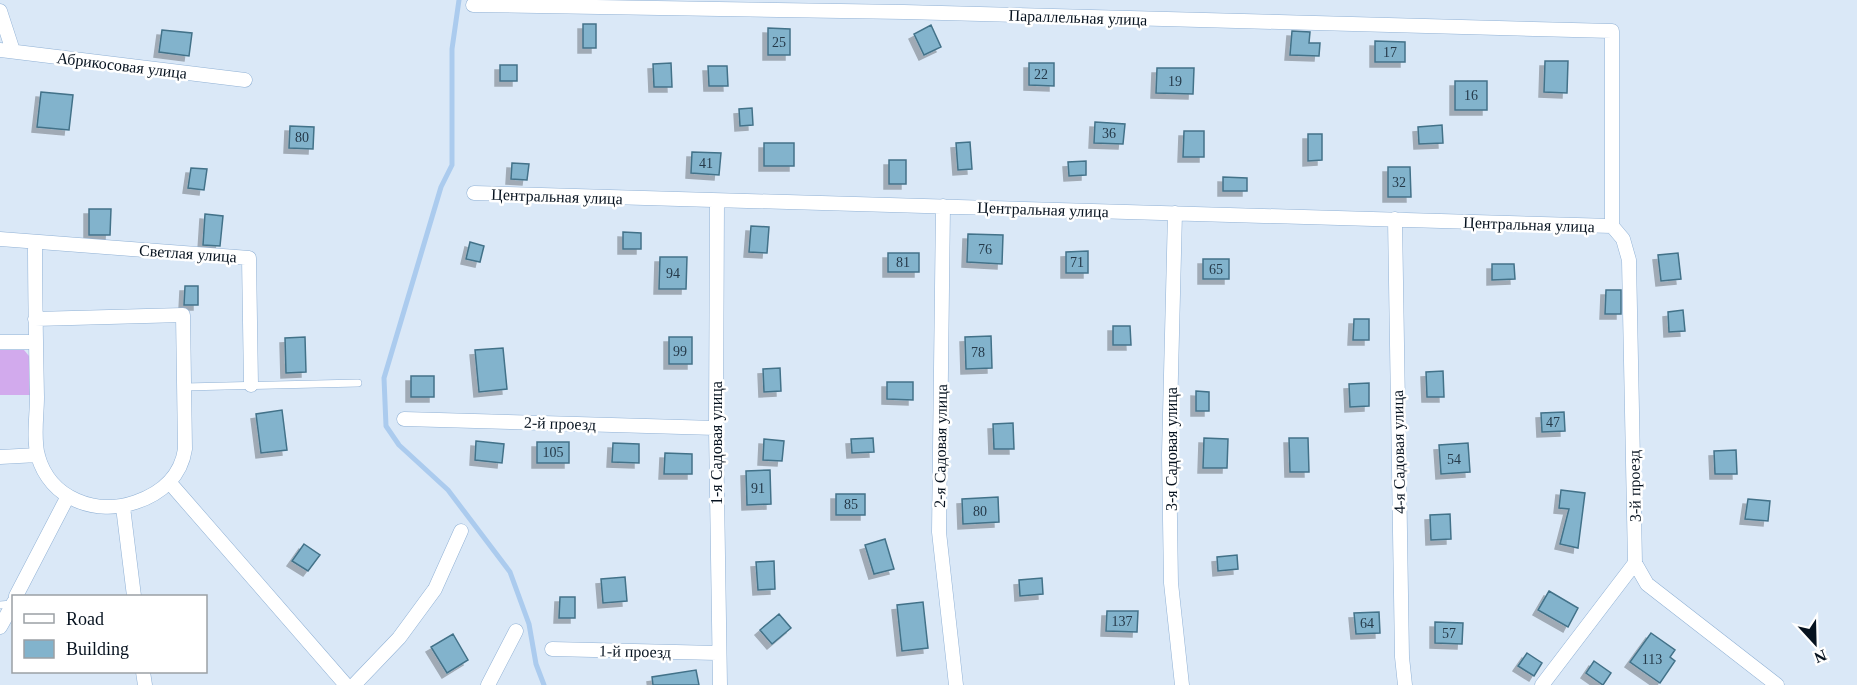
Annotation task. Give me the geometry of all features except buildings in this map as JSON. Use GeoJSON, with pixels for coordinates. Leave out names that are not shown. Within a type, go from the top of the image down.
{"type":"FeatureCollection","features":[{"type":"Feature","properties":{"kind":"street","name":"Параллельная улица"},"geometry":{"type":"LineString","coordinates":[[473,5],[904,12],[1612,31],[1612,226]]}},
{"type":"Feature","properties":{"kind":"street"},"geometry":{"type":"LineString","coordinates":[[0,11],[6,51]]}},
{"type":"Feature","properties":{"kind":"street","name":"Абрикосовая улица"},"geometry":{"type":"LineString","coordinates":[[6,51],[245,80]]}},
{"type":"Feature","properties":{"kind":"street","name":"Центральная улица"},"geometry":{"type":"LineString","coordinates":[[474,193],[1612,226]]}},
{"type":"Feature","properties":{"kind":"street","name":"1-я Садовая улица"},"geometry":{"type":"LineString","coordinates":[[717,201],[717,653],[720,685]]}},
{"type":"Feature","properties":{"kind":"street","name":"2-я Садовая улица"},"geometry":{"type":"LineString","coordinates":[[943,206],[939,532],[956,685]]}},
{"type":"Feature","properties":{"kind":"street","name":"3-я Садовая улица"},"geometry":{"type":"LineString","coordinates":[[1175,213],[1169,455],[1171,583],[1182,685]]}},
{"type":"Feature","properties":{"kind":"street","name":"4-я Садовая улица"},"geometry":{"type":"LineString","coordinates":[[1395,219],[1402,657],[1405,685]]}},
{"type":"Feature","properties":{"kind":"street","name":"3-й проезд"},"geometry":{"type":"LineString","coordinates":[[1612,226],[1623,239],[1629,260],[1635,563]]}},
{"type":"Feature","properties":{"kind":"street","name":"Светлая улица"},"geometry":{"type":"LineString","coordinates":[[0,239],[249,258],[251,385]]}},
{"type":"Feature","properties":{"kind":"street"},"geometry":{"type":"LineString","coordinates":[[34,242],[35,319],[38,455],[49,478],[67,498],[95,507],[123,507],[149,498],[170,483],[183,465],[185,449],[183,315],[35,319]]}},
{"type":"Feature","properties":{"kind":"street"},"geometry":{"type":"LineString","coordinates":[[0,342],[36,342]]}},
{"type":"Feature","properties":{"kind":"street","name":"2-й проезд"},"geometry":{"type":"LineString","coordinates":[[404,419],[716,428]]}},
{"type":"Feature","properties":{"kind":"street"},"geometry":{"type":"LineString","coordinates":[[0,457],[38,455]]}},
{"type":"Feature","properties":{"kind":"street"},"geometry":{"type":"LineString","coordinates":[[170,483],[346,685]]}},
{"type":"Feature","properties":{"kind":"street"},"geometry":{"type":"LineString","coordinates":[[15,595],[67,498]]}},
{"type":"Feature","properties":{"kind":"street"},"geometry":{"type":"LineString","coordinates":[[123,507],[134,595]]}},
{"type":"Feature","properties":{"kind":"street"},"geometry":{"type":"LineString","coordinates":[[354,685],[399,638],[435,589],[461,531]]}},
{"type":"Feature","properties":{"kind":"street"},"geometry":{"type":"LineString","coordinates":[[1542,685],[1635,563],[1647,584],[1777,685]]}},
{"type":"Feature","properties":{"kind":"street"},"geometry":{"type":"LineString","coordinates":[[0,627],[11,602]]}},
{"type":"Feature","properties":{"kind":"street"},"geometry":{"type":"LineString","coordinates":[[488,685],[516,631]]}},
{"type":"Feature","properties":{"kind":"street","name":"1-й проезд"},"geometry":{"type":"LineString","coordinates":[[552,649],[717,653]]}},
{"type":"Feature","properties":{"kind":"lane"},"geometry":{"type":"LineString","coordinates":[[185,387],[358,383]]}},
{"type":"Feature","properties":{"kind":"shaded area"},"geometry":{"type":"Polygon","coordinates":[[[0,350],[24,350],[29,356],[30,395],[0,395],[0,350]]]}},
{"type":"Feature","properties":{"kind":"waterway"},"geometry":{"type":"LineString","coordinates":[[459,0],[452,49],[452,165],[441,187],[384,378],[386,426],[399,445],[448,490],[510,572],[529,624],[536,664],[544,685]]}}]}
